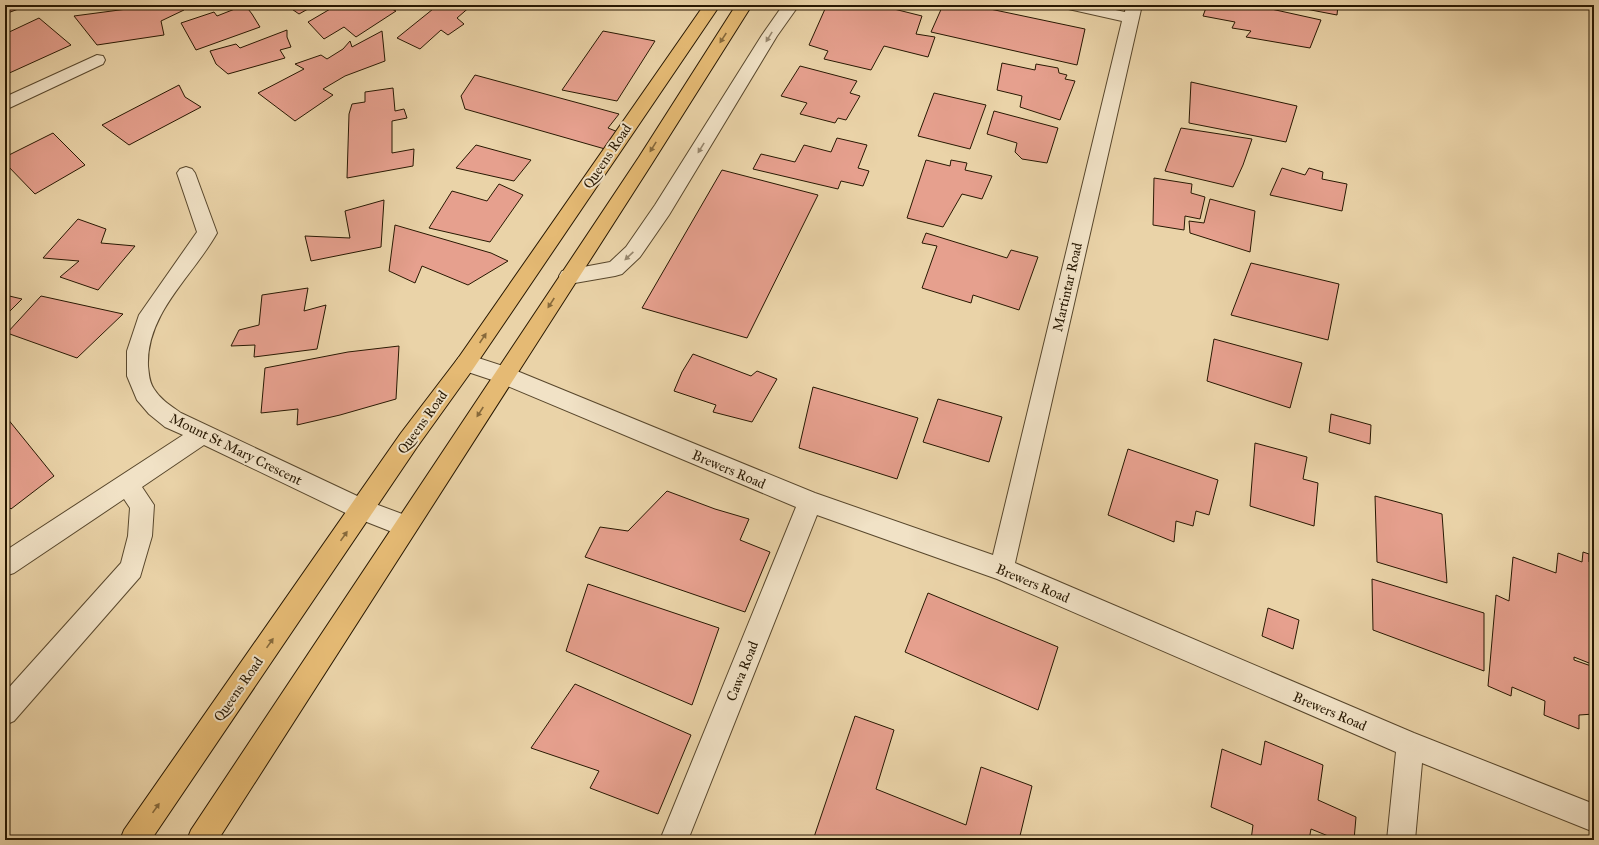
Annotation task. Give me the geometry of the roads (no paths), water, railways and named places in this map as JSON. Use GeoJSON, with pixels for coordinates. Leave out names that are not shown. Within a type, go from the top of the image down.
{"type":"FeatureCollection","features":[{"type":"Feature","properties":{"kind":"main road","name":"Queens Road"},"geometry":{"type":"LineString","coordinates":[[134,840],[409,440],[466,363],[712,5]]}},
{"type":"Feature","properties":{"kind":"main road"},"geometry":{"type":"LineString","coordinates":[[202,840],[744,5]]}},
{"type":"Feature","properties":{"kind":"street"},"geometry":{"type":"LineString","coordinates":[[569,276],[614,269],[633,252],[662,210],[770,35],[791,5]]}},
{"type":"Feature","properties":{"kind":"street"},"geometry":{"type":"LineString","coordinates":[[1070,5],[1132,11]]}},
{"type":"Feature","properties":{"kind":"street","name":"Martintar Road"},"geometry":{"type":"LineString","coordinates":[[1002,569],[1132,11]]}},
{"type":"Feature","properties":{"kind":"street"},"geometry":{"type":"LineString","coordinates":[[5,104],[97,60]]}},
{"type":"Feature","properties":{"kind":"street","name":"Mount St Mary Crescent"},"geometry":{"type":"LineString","coordinates":[[186,173],[207,233],[146,321],[137,351],[138,376],[144,394],[157,408],[173,420],[362,510],[405,526]]}},
{"type":"Feature","properties":{"kind":"street","name":"Brewers Road"},"geometry":{"type":"LineString","coordinates":[[466,363],[504,375],[810,502],[1002,569],[1410,745],[1594,818]]}},
{"type":"Feature","properties":{"kind":"street"},"geometry":{"type":"LineString","coordinates":[[5,565],[203,434]]}},
{"type":"Feature","properties":{"kind":"street"},"geometry":{"type":"LineString","coordinates":[[5,712],[131,569],[140,536],[142,505],[127,484]]}},
{"type":"Feature","properties":{"kind":"street","name":"Cawa Road"},"geometry":{"type":"LineString","coordinates":[[674,840],[810,502]]}},
{"type":"Feature","properties":{"kind":"street"},"geometry":{"type":"LineString","coordinates":[[1401,840],[1410,745]]}}]}
